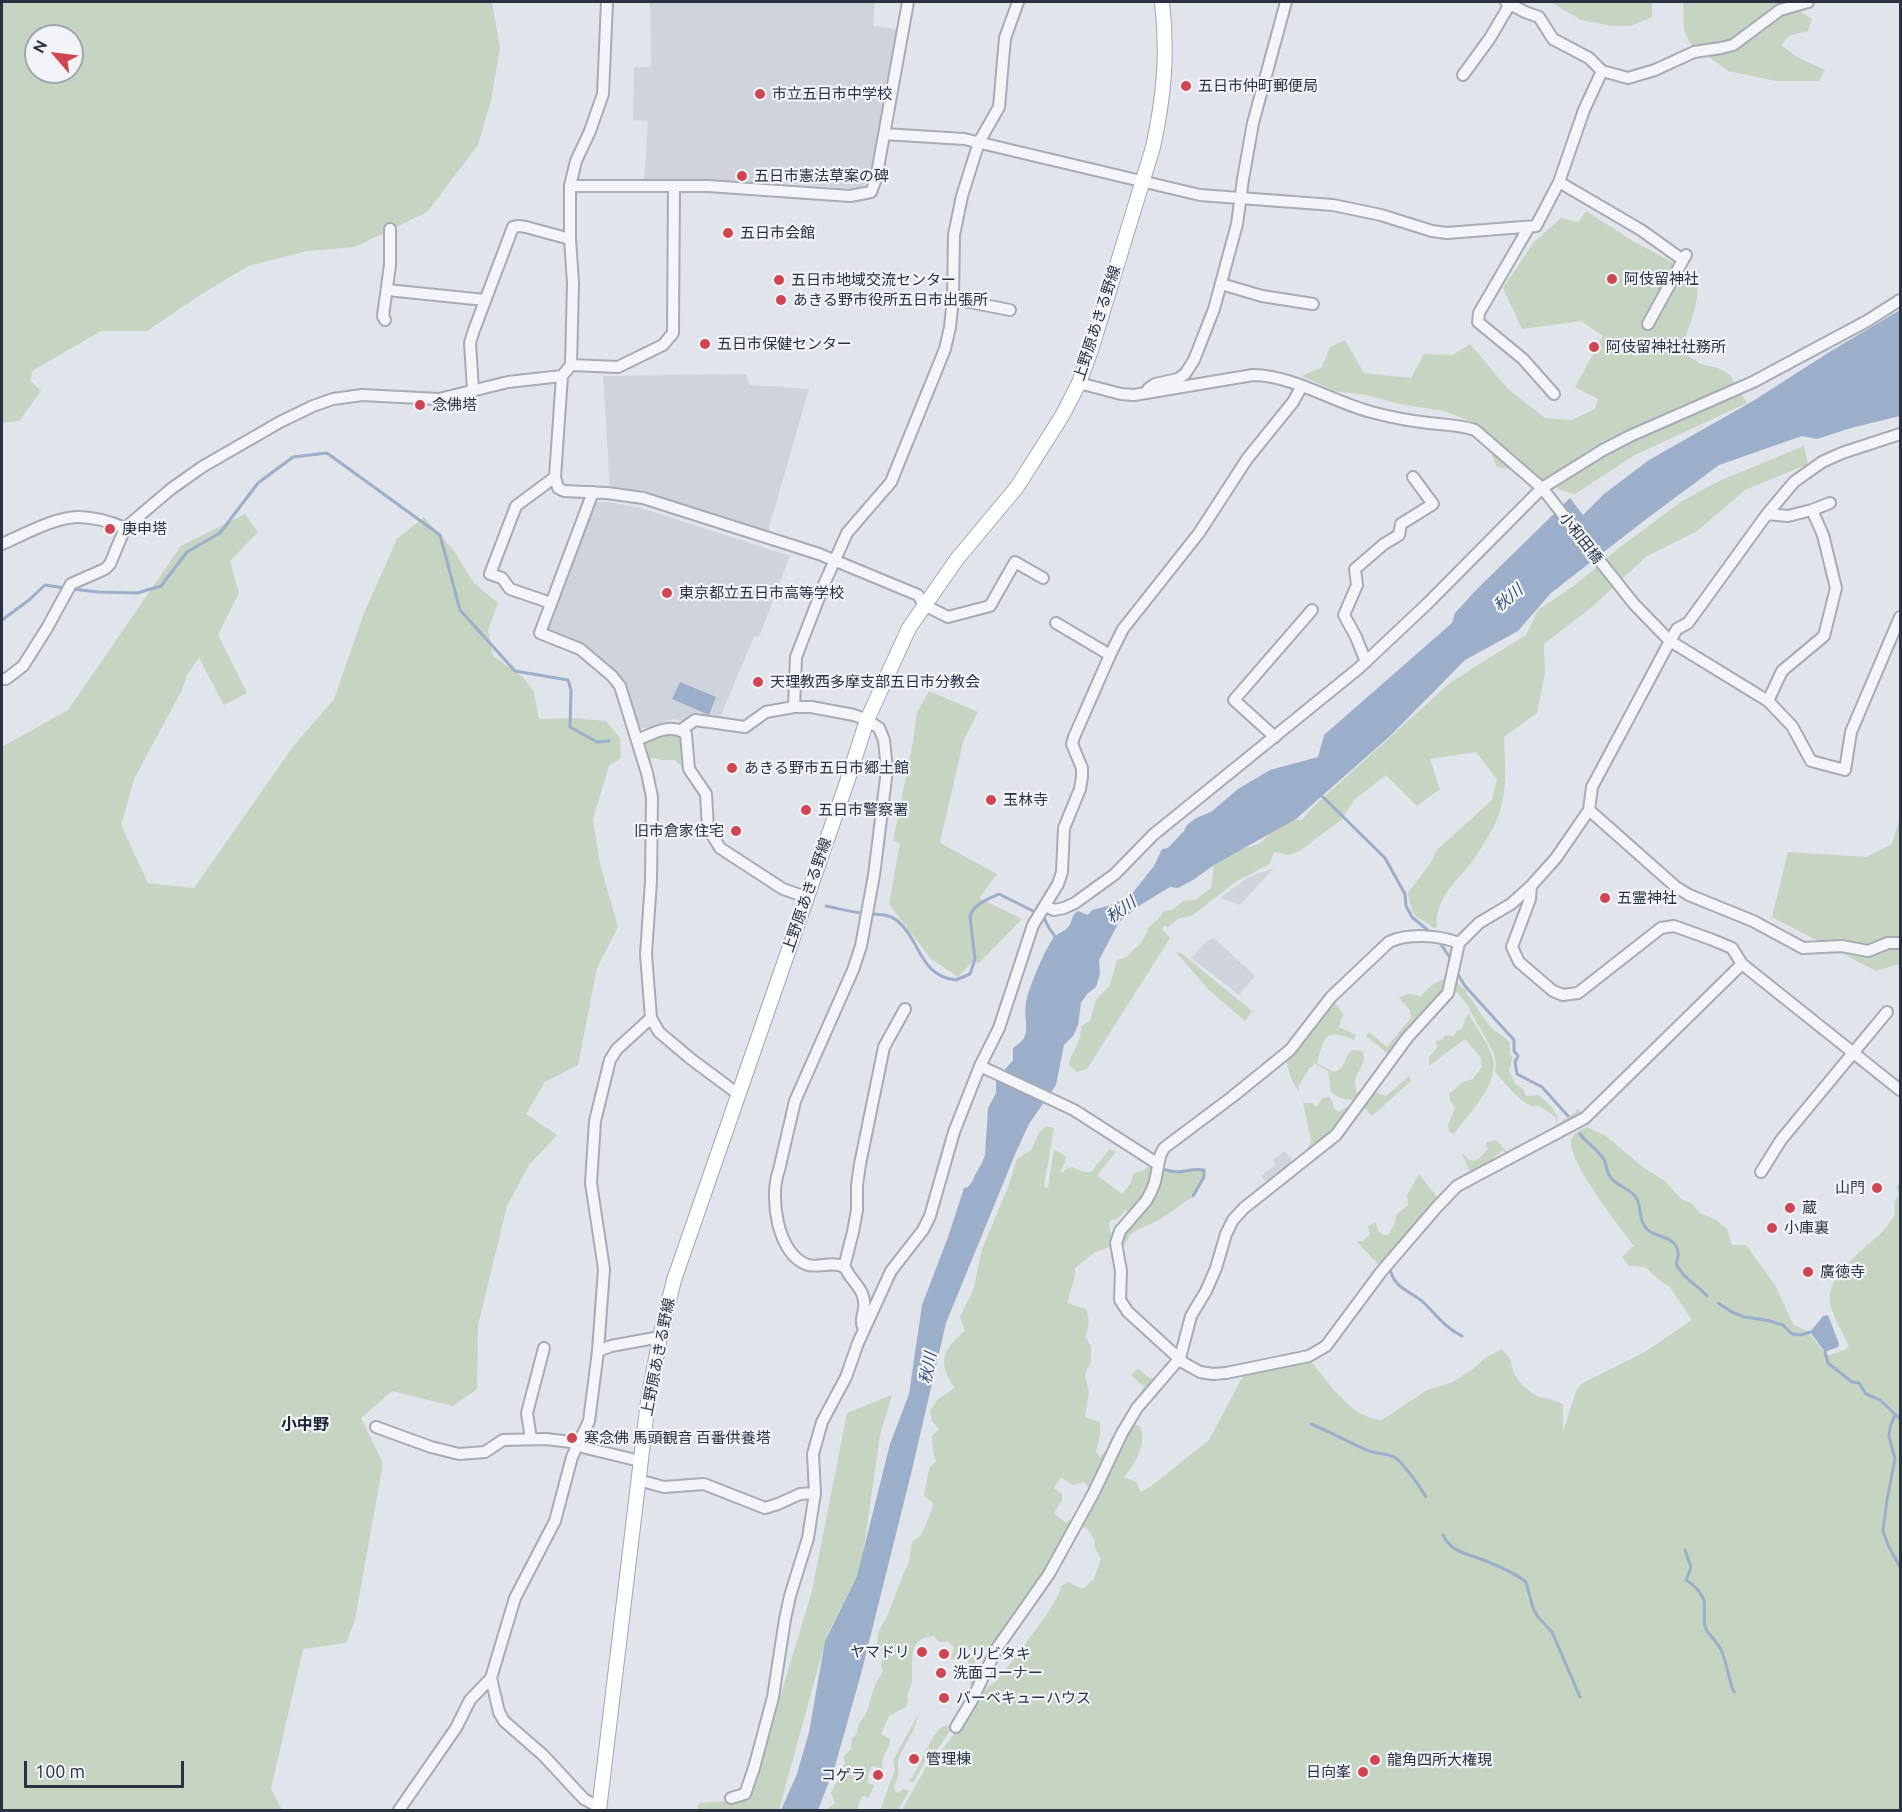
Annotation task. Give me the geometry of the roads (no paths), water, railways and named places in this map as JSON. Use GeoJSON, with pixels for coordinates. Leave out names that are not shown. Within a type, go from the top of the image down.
{"type":"FeatureCollection","features":[{"type":"Feature","properties":{"kind":"main road","name":"上野原あきる野線"},"geometry":{"type":"LineString","coordinates":[[600,1809],[648,1401],[674,1280],[867,720],[899,649],[909,628],[957,559],[1017,487],[1056,426],[1079,383],[1153,147],[1164,93],[1165,26],[1162,2]]}},
{"type":"Feature","properties":{"kind":"street"},"geometry":{"type":"LineString","coordinates":[[607,2],[603,94],[576,161],[570,186],[573,283],[571,365],[562,376],[555,477],[558,488],[564,491],[643,498],[775,539],[918,595],[924,605],[948,617],[990,606],[1015,562],[1043,579]]}},
{"type":"Feature","properties":{"kind":"street"},"geometry":{"type":"LineString","coordinates":[[570,186],[674,186],[850,196],[871,192],[876,179],[908,2]]}},
{"type":"Feature","properties":{"kind":"street"},"geometry":{"type":"LineString","coordinates":[[794,707],[796,657],[825,582],[847,533],[891,482],[945,349],[953,299],[954,235],[962,196],[979,142],[999,107],[1005,38],[1018,2]]}},
{"type":"Feature","properties":{"kind":"street"},"geometry":{"type":"LineString","coordinates":[[1143,393],[1155,384],[1178,379],[1185,374],[1194,360],[1214,309],[1237,224],[1242,179],[1253,123],[1286,2]]}},
{"type":"Feature","properties":{"kind":"street"},"geometry":{"type":"LineString","coordinates":[[1463,75],[1491,38],[1508,3],[1539,17],[1553,39],[1589,58],[1602,71],[1628,78],[1655,70],[1694,52],[1733,45],[1780,10],[1808,2]]}},
{"type":"Feature","properties":{"kind":"street"},"geometry":{"type":"LineString","coordinates":[[884,134],[964,139],[1200,195],[1333,205],[1381,215],[1432,231],[1447,233],[1529,227],[1536,226],[1559,182],[1584,110],[1602,71]]}},
{"type":"Feature","properties":{"kind":"street"},"geometry":{"type":"LineString","coordinates":[[1559,182],[1684,257],[1647,324]]}},
{"type":"Feature","properties":{"kind":"street"},"geometry":{"type":"LineString","coordinates":[[571,365],[618,367],[663,345],[673,333],[674,186]]}},
{"type":"Feature","properties":{"kind":"street"},"geometry":{"type":"LineString","coordinates":[[473,390],[470,343],[513,227],[526,227],[570,238]]}},
{"type":"Feature","properties":{"kind":"street"},"geometry":{"type":"LineString","coordinates":[[1529,227],[1479,313],[1478,322],[1523,359],[1554,394]]}},
{"type":"Feature","properties":{"kind":"street"},"geometry":{"type":"LineString","coordinates":[[386,320],[383,316],[390,265],[390,229]]}},
{"type":"Feature","properties":{"kind":"street"},"geometry":{"type":"LineString","coordinates":[[1221,284],[1262,296],[1312,304]]}},
{"type":"Feature","properties":{"kind":"street"},"geometry":{"type":"LineString","coordinates":[[387,290],[485,300]]}},
{"type":"Feature","properties":{"kind":"street"},"geometry":{"type":"LineString","coordinates":[[953,299],[1010,310]]}},
{"type":"Feature","properties":{"kind":"street"},"geometry":{"type":"LineString","coordinates":[[1045,907],[1054,910],[1064,908],[1094,891],[1115,874],[1153,835],[1366,662],[1544,491],[1603,450],[1753,382],[1867,321],[1900,300]]}},
{"type":"Feature","properties":{"kind":"street","name":"小和田橋"},"geometry":{"type":"LineString","coordinates":[[1079,383],[1120,394],[1143,393],[1253,375],[1284,379],[1370,412],[1400,419],[1475,430],[1544,491],[1634,604],[1670,641],[1677,629],[1688,623],[1767,514]]}},
{"type":"Feature","properties":{"kind":"street"},"geometry":{"type":"LineString","coordinates":[[2,679],[6,679],[23,666],[71,584],[105,569],[110,564],[125,528],[171,489],[202,467],[280,422],[313,406],[347,396],[439,399],[508,382],[562,376]]}},
{"type":"Feature","properties":{"kind":"street"},"geometry":{"type":"LineString","coordinates":[[731,1798],[745,1794],[773,1697],[790,1596],[808,1538],[815,1493],[813,1454],[822,1422],[846,1377],[891,1271],[923,1230],[930,1216],[954,1132],[1002,1019],[1036,917],[1045,907],[1062,872],[1064,828],[1083,777],[1082,768],[1072,744],[1123,629],[1198,533],[1247,459],[1293,402],[1302,386]]}},
{"type":"Feature","properties":{"kind":"street"},"geometry":{"type":"LineString","coordinates":[[1767,514],[1794,482],[1822,462],[1900,434]]}},
{"type":"Feature","properties":{"kind":"street"},"geometry":{"type":"LineString","coordinates":[[551,603],[510,589],[502,578],[490,574],[516,506],[555,477]]}},
{"type":"Feature","properties":{"kind":"street"},"geometry":{"type":"LineString","coordinates":[[1366,662],[1344,615],[1358,585],[1355,570],[1384,544],[1399,535],[1401,524],[1433,504],[1413,477]]}},
{"type":"Feature","properties":{"kind":"street"},"geometry":{"type":"LineString","coordinates":[[593,492],[540,633],[580,649],[612,676],[620,686],[651,784],[651,881],[646,954],[651,1018],[659,1032],[738,1094]]}},
{"type":"Feature","properties":{"kind":"street"},"geometry":{"type":"LineString","coordinates":[[1767,514],[1788,516],[1830,503]]}},
{"type":"Feature","properties":{"kind":"street"},"geometry":{"type":"LineString","coordinates":[[1768,700],[1782,671],[1824,636],[1836,588],[1823,535],[1812,510]]}},
{"type":"Feature","properties":{"kind":"street"},"geometry":{"type":"LineString","coordinates":[[2,544],[59,520],[76,516],[125,528]]}},
{"type":"Feature","properties":{"kind":"street"},"geometry":{"type":"LineString","coordinates":[[1275,737],[1234,700],[1312,610]]}},
{"type":"Feature","properties":{"kind":"street"},"geometry":{"type":"LineString","coordinates":[[956,1728],[997,1648],[1049,1574],[1132,1416],[1148,1393],[1180,1359],[1191,1316],[1206,1292],[1233,1220],[1244,1208],[1330,1142],[1407,1038],[1448,993],[1459,943],[1479,923],[1511,904],[1556,858],[1589,810],[1592,787],[1670,641],[1768,700],[1792,726],[1811,761],[1845,770],[1851,732],[1900,617]]}},
{"type":"Feature","properties":{"kind":"street"},"geometry":{"type":"LineString","coordinates":[[1056,623],[1110,655]]}},
{"type":"Feature","properties":{"kind":"street"},"geometry":{"type":"LineString","coordinates":[[681,730],[695,720],[745,727],[766,712],[794,707],[811,707],[854,715],[867,720],[879,728],[882,733],[887,770],[866,922],[853,970],[795,1101],[776,1179],[775,1205],[790,1252],[808,1265],[834,1264],[844,1267],[861,1288],[865,1307],[861,1323],[864,1330]]}},
{"type":"Feature","properties":{"kind":"street"},"geometry":{"type":"LineString","coordinates":[[637,740],[667,729],[676,728],[686,734],[689,770],[706,794],[708,828],[720,848],[783,889],[806,897]]}},
{"type":"Feature","properties":{"kind":"street"},"geometry":{"type":"LineString","coordinates":[[1589,810],[1676,887],[1689,895],[1753,921],[1803,948],[1830,946],[1868,951],[1888,944],[1900,943]]}},
{"type":"Feature","properties":{"kind":"street"},"geometry":{"type":"LineString","coordinates":[[1531,886],[1530,899],[1512,947],[1519,962],[1553,991],[1563,995],[1578,993],[1660,928],[1674,926],[1689,930],[1732,948],[1742,964],[1900,1090]]}},
{"type":"Feature","properties":{"kind":"street"},"geometry":{"type":"LineString","coordinates":[[1459,943],[1415,935],[1389,942],[1331,997],[1290,1050],[1164,1148],[1149,1197],[1123,1226],[1118,1235],[1116,1248],[1121,1271],[1120,1300],[1128,1312],[1180,1359],[1200,1372],[1226,1373],[1300,1359],[1320,1352],[1332,1340],[1381,1272],[1457,1186],[1585,1118],[1742,964]]}},
{"type":"Feature","properties":{"kind":"street"},"geometry":{"type":"LineString","coordinates":[[844,1267],[855,1221],[860,1164],[884,1047],[905,1009]]}},
{"type":"Feature","properties":{"kind":"street"},"geometry":{"type":"LineString","coordinates":[[1761,1172],[1781,1140],[1887,1012]]}},
{"type":"Feature","properties":{"kind":"street"},"geometry":{"type":"LineString","coordinates":[[399,1810],[456,1728],[470,1700],[491,1678],[515,1598],[555,1521],[572,1458],[589,1421],[604,1269],[591,1183],[595,1121],[610,1060],[617,1048],[651,1018]]}},
{"type":"Feature","properties":{"kind":"street"},"geometry":{"type":"LineString","coordinates":[[983,1067],[1092,1120],[1158,1164]]}},
{"type":"Feature","properties":{"kind":"street"},"geometry":{"type":"LineString","coordinates":[[597,1351],[611,1346],[660,1337]]}},
{"type":"Feature","properties":{"kind":"street"},"geometry":{"type":"LineString","coordinates":[[531,1439],[527,1413],[544,1348]]}},
{"type":"Feature","properties":{"kind":"street"},"geometry":{"type":"LineString","coordinates":[[376,1427],[431,1447],[459,1454],[485,1452],[503,1440],[546,1439],[640,1461]]}},
{"type":"Feature","properties":{"kind":"street"},"geometry":{"type":"LineString","coordinates":[[638,1480],[664,1487],[704,1484],[765,1508],[800,1494],[815,1493]]}},
{"type":"Feature","properties":{"kind":"street"},"geometry":{"type":"LineString","coordinates":[[491,1678],[499,1712],[504,1721],[543,1755],[584,1799],[600,1809]]}},
{"type":"Feature","properties":{"kind":"water","name":"秋川"},"geometry":{"type":"Polygon","coordinates":[[[1900,310],[1900,416],[1817,439],[1802,436],[1719,465],[1551,593],[1518,631],[1465,660],[1390,736],[1296,819],[1214,865],[1193,880],[1178,888],[1170,887],[1139,906],[1119,922],[1099,960],[1100,974],[1096,987],[1081,1003],[1078,1025],[1073,1036],[1064,1045],[1056,1085],[1029,1124],[1016,1152],[946,1323],[861,1674],[835,1766],[818,1810],[781,1810],[797,1774],[809,1732],[825,1641],[857,1576],[890,1444],[909,1394],[922,1305],[964,1188],[972,1182],[985,1155],[988,1108],[996,1093],[996,1080],[1013,1060],[1013,1048],[1024,1038],[1028,995],[1042,959],[1054,937],[1068,928],[1078,911],[1088,915],[1092,910],[1108,906],[1131,895],[1154,866],[1162,849],[1168,848],[1187,825],[1196,818],[1211,812],[1238,789],[1270,770],[1318,757],[1324,735],[1452,623],[1455,613],[1476,590],[1570,498],[1583,515],[1604,494],[1649,460],[1753,401],[1900,310]]]}},
{"type":"Feature","properties":{"kind":"water"},"geometry":{"type":"Polygon","coordinates":[[[680,682],[716,697],[709,715],[672,699],[680,682]]]}},
{"type":"Feature","properties":{"kind":"water"},"geometry":{"type":"Polygon","coordinates":[[[1828,1315],[1839,1344],[1838,1347],[1825,1352],[1810,1332],[1823,1316],[1828,1315]]]}},
{"type":"Feature","properties":{"kind":"waterway"},"geometry":{"type":"LineString","coordinates":[[72,589],[137,593],[161,586],[187,552],[220,533],[258,483],[293,457],[327,453],[440,535],[460,610],[515,671],[568,680],[571,690],[570,727],[597,742],[609,741]]}},
{"type":"Feature","properties":{"kind":"waterway"},"geometry":{"type":"LineString","coordinates":[[2,620],[45,585],[65,588]]}},
{"type":"Feature","properties":{"kind":"waterway"},"geometry":{"type":"LineString","coordinates":[[1320,794],[1385,858],[1405,894],[1406,906],[1412,917],[1431,933]]}},
{"type":"Feature","properties":{"kind":"waterway"},"geometry":{"type":"LineString","coordinates":[[826,906],[892,917],[904,927],[927,964],[934,971],[956,980],[970,974],[975,959],[970,917],[977,906],[999,894],[1037,913]]}},
{"type":"Feature","properties":{"kind":"waterway"},"geometry":{"type":"LineString","coordinates":[[1043,916],[1056,938]]}},
{"type":"Feature","properties":{"kind":"waterway"},"geometry":{"type":"LineString","coordinates":[[1438,940],[1451,959]]}},
{"type":"Feature","properties":{"kind":"waterway"},"geometry":{"type":"LineString","coordinates":[[1456,971],[1465,986],[1514,1040],[1514,1051],[1518,1056],[1515,1062],[1517,1074],[1542,1087],[1568,1116]]}},
{"type":"Feature","properties":{"kind":"waterway"},"geometry":{"type":"LineString","coordinates":[[1580,1134],[1603,1158],[1612,1179],[1637,1199],[1645,1227],[1670,1240],[1676,1246],[1678,1253],[1676,1264],[1679,1269],[1707,1296]]}},
{"type":"Feature","properties":{"kind":"waterway"},"geometry":{"type":"LineString","coordinates":[[1161,1168],[1174,1172],[1204,1170],[1204,1177],[1193,1196]]}},
{"type":"Feature","properties":{"kind":"waterway"},"geometry":{"type":"LineString","coordinates":[[1391,1272],[1400,1286],[1422,1301],[1445,1324],[1462,1336]]}},
{"type":"Feature","properties":{"kind":"waterway"},"geometry":{"type":"LineString","coordinates":[[1718,1303],[1744,1317],[1783,1325],[1792,1334],[1801,1335],[1810,1332]]}},
{"type":"Feature","properties":{"kind":"waterway"},"geometry":{"type":"LineString","coordinates":[[1825,1352],[1828,1363],[1852,1382],[1859,1383],[1866,1394],[1880,1400],[1900,1419]]}},
{"type":"Feature","properties":{"kind":"waterway"},"geometry":{"type":"LineString","coordinates":[[1895,1415],[1889,1436],[1895,1459],[1883,1531],[1900,1567]]}},
{"type":"Feature","properties":{"kind":"waterway"},"geometry":{"type":"LineString","coordinates":[[1311,1424],[1370,1451],[1394,1457],[1416,1481],[1426,1497]]}},
{"type":"Feature","properties":{"kind":"waterway"},"geometry":{"type":"LineString","coordinates":[[1443,1535],[1449,1544],[1458,1550],[1503,1568],[1526,1582],[1533,1608],[1552,1632],[1580,1697]]}},
{"type":"Feature","properties":{"kind":"waterway"},"geometry":{"type":"LineString","coordinates":[[1685,1550],[1691,1567],[1686,1580],[1697,1589],[1703,1598],[1705,1626],[1721,1649],[1734,1692]]}},
{"type":"Feature","properties":{"kind":"place","name":"五日市仲町郵便局"},"geometry":{"type":"Point","coordinates":[1186,86]}},
{"type":"Feature","properties":{"kind":"place","name":"市立五日市中学校"},"geometry":{"type":"Point","coordinates":[760,94]}},
{"type":"Feature","properties":{"kind":"place","name":"五日市憲法草案の碑"},"geometry":{"type":"Point","coordinates":[742,176]}},
{"type":"Feature","properties":{"kind":"place","name":"五日市会館"},"geometry":{"type":"Point","coordinates":[728,233]}},
{"type":"Feature","properties":{"kind":"place","name":"阿伎留神社"},"geometry":{"type":"Point","coordinates":[1612,279]}},
{"type":"Feature","properties":{"kind":"place","name":"五日市地域交流センター"},"geometry":{"type":"Point","coordinates":[779,280]}},
{"type":"Feature","properties":{"kind":"place","name":"あきる野市役所五日市出張所"},"geometry":{"type":"Point","coordinates":[781,300]}},
{"type":"Feature","properties":{"kind":"place","name":"五日市保健センター"},"geometry":{"type":"Point","coordinates":[705,344]}},
{"type":"Feature","properties":{"kind":"place","name":"阿伎留神社社務所"},"geometry":{"type":"Point","coordinates":[1594,347]}},
{"type":"Feature","properties":{"kind":"place","name":"念佛塔"},"geometry":{"type":"Point","coordinates":[420,405]}},
{"type":"Feature","properties":{"kind":"place","name":"庚申塔"},"geometry":{"type":"Point","coordinates":[110,529]}},
{"type":"Feature","properties":{"kind":"place","name":"東京都立五日市高等学校"},"geometry":{"type":"Point","coordinates":[667,593]}},
{"type":"Feature","properties":{"kind":"place","name":"天理教西多摩支部五日市分教会"},"geometry":{"type":"Point","coordinates":[758,682]}},
{"type":"Feature","properties":{"kind":"place","name":"あきる野市五日市郷土館"},"geometry":{"type":"Point","coordinates":[732,768]}},
{"type":"Feature","properties":{"kind":"place","name":"玉林寺"},"geometry":{"type":"Point","coordinates":[991,800]}},
{"type":"Feature","properties":{"kind":"place","name":"五日市警察署"},"geometry":{"type":"Point","coordinates":[806,810]}},
{"type":"Feature","properties":{"kind":"place","name":"旧市倉家住宅"},"geometry":{"type":"Point","coordinates":[736,831]}},
{"type":"Feature","properties":{"kind":"place","name":"五霊神社"},"geometry":{"type":"Point","coordinates":[1605,898]}},
{"type":"Feature","properties":{"kind":"place","name":"山門"},"geometry":{"type":"Point","coordinates":[1877,1188]}},
{"type":"Feature","properties":{"kind":"place","name":"蔵"},"geometry":{"type":"Point","coordinates":[1790,1208]}},
{"type":"Feature","properties":{"kind":"place","name":"小庫裏"},"geometry":{"type":"Point","coordinates":[1772,1228]}},
{"type":"Feature","properties":{"kind":"place","name":"廣徳寺"},"geometry":{"type":"Point","coordinates":[1808,1272]}},
{"type":"Feature","properties":{"kind":"place","name":"寒念佛 馬頭観音 百番供養塔"},"geometry":{"type":"Point","coordinates":[572,1438]}},
{"type":"Feature","properties":{"kind":"place","name":"ヤマドリ"},"geometry":{"type":"Point","coordinates":[922,1652]}},
{"type":"Feature","properties":{"kind":"place","name":"ルリビタキ"},"geometry":{"type":"Point","coordinates":[944,1654]}},
{"type":"Feature","properties":{"kind":"place","name":"洗面コーナー"},"geometry":{"type":"Point","coordinates":[941,1673]}},
{"type":"Feature","properties":{"kind":"place","name":"バーベキューハウス"},"geometry":{"type":"Point","coordinates":[944,1698]}},
{"type":"Feature","properties":{"kind":"place","name":"管理棟"},"geometry":{"type":"Point","coordinates":[914,1759]}},
{"type":"Feature","properties":{"kind":"place","name":"龍角四所大権現"},"geometry":{"type":"Point","coordinates":[1375,1760]}},
{"type":"Feature","properties":{"kind":"place","name":"日向峯"},"geometry":{"type":"Point","coordinates":[1363,1772]}},
{"type":"Feature","properties":{"kind":"place","name":"コゲラ"},"geometry":{"type":"Point","coordinates":[878,1775]}},
{"type":"Feature","properties":{"kind":"district","name":"小中野"},"geometry":{"type":"Point","coordinates":[305,1425]}}]}
